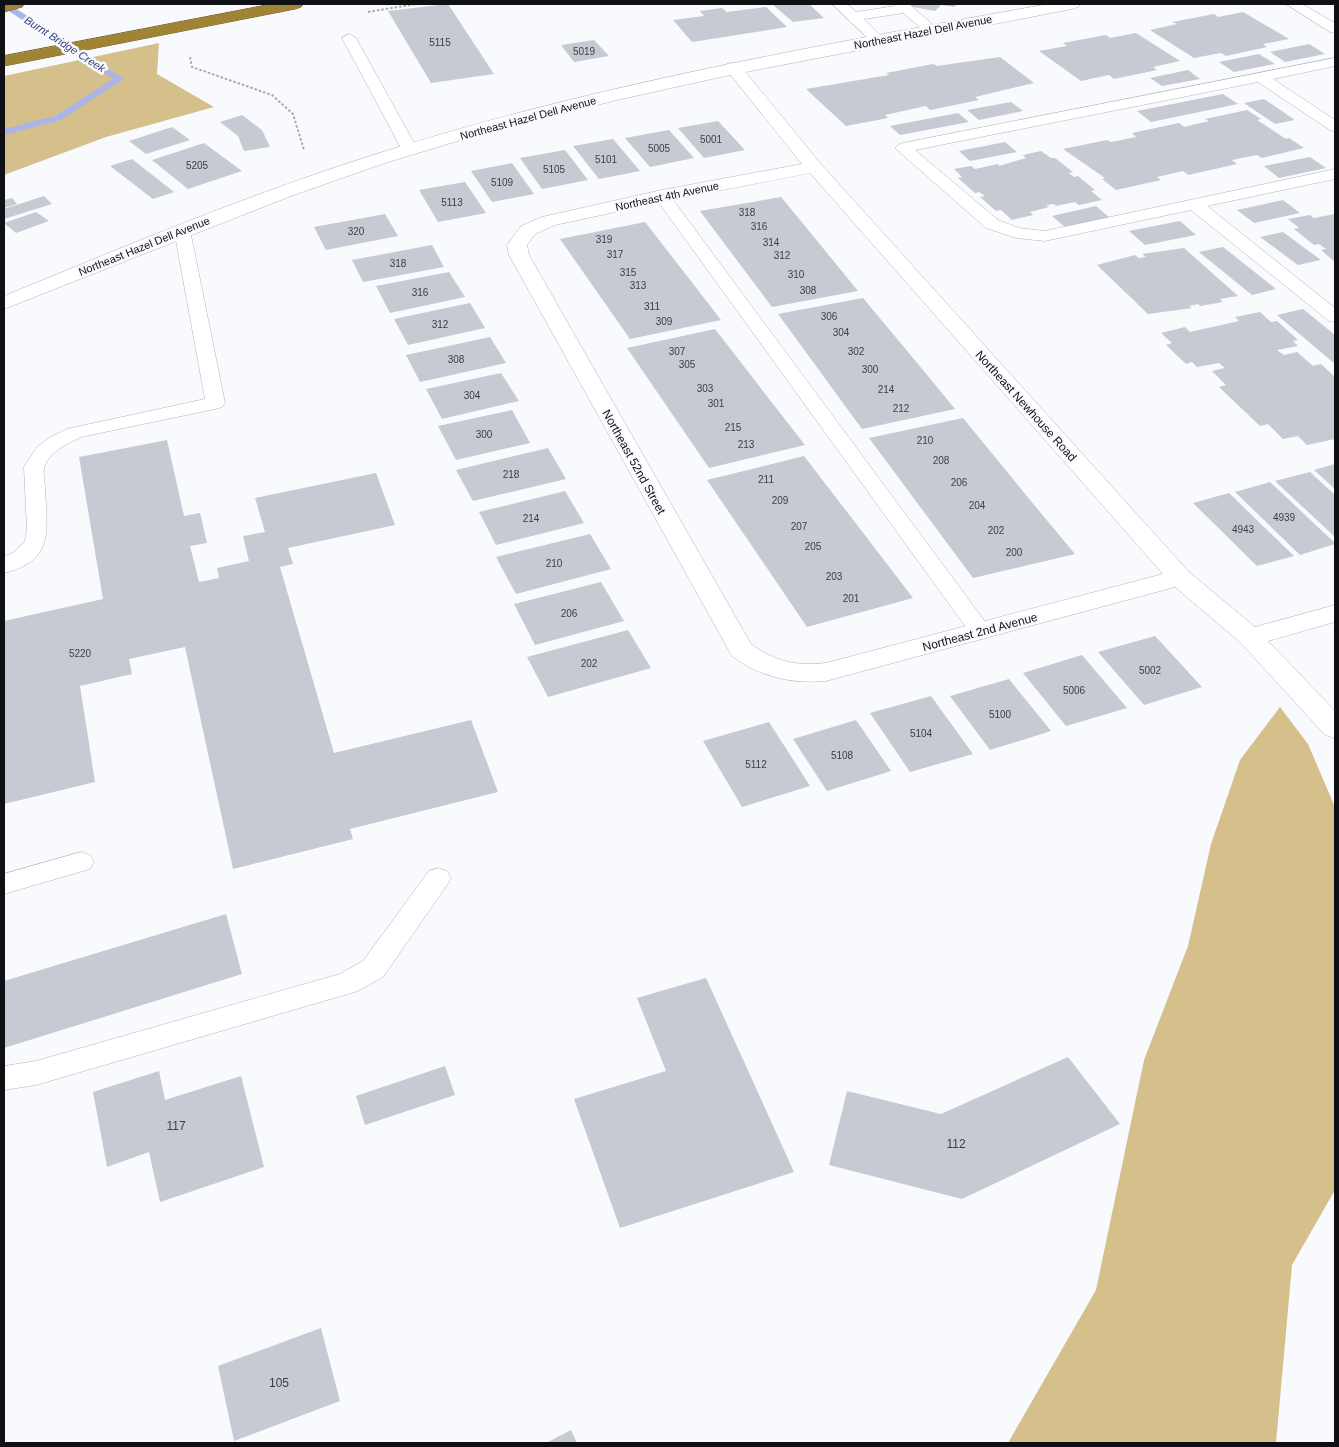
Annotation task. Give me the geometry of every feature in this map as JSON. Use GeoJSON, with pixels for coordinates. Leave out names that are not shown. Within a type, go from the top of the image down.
{"type":"FeatureCollection","features":[{"type":"Feature","properties":{"kind":"highway"},"geometry":{"type":"LineString","coordinates":[[4,7],[16,4]]}},
{"type":"Feature","properties":{"kind":"highway"},"geometry":{"type":"LineString","coordinates":[[4,62],[295,4]]}},
{"type":"Feature","properties":{"kind":"street","name":"Northeast Hazel Dell Avenue"},"geometry":{"type":"LineString","coordinates":[[4,303],[182,230],[314,182],[410,150],[543,113],[733,68],[1072,4]]}},
{"type":"Feature","properties":{"kind":"street","name":"Northeast Newhouse Road"},"geometry":{"type":"LineString","coordinates":[[733,68],[814,167],[1180,578],[1250,637],[1335,728]]}},
{"type":"Feature","properties":{"kind":"street","name":"Northeast 4th Avenue"},"geometry":{"type":"LineString","coordinates":[[523,234],[549,221],[662,196],[814,167]]}},
{"type":"Feature","properties":{"kind":"street","name":"Northeast 52nd Street"},"geometry":{"type":"LineString","coordinates":[[523,234],[518,244],[519,255],[734,641],[752,659],[779,671]]}},
{"type":"Feature","properties":{"kind":"street","name":"Northeast 2nd Avenue"},"geometry":{"type":"LineString","coordinates":[[779,671],[802,674],[826,672],[1180,578]]}},
{"type":"Feature","properties":{"kind":"street"},"geometry":{"type":"LineString","coordinates":[[1250,637],[1335,613]]}},
{"type":"Feature","properties":{"kind":"lane"},"geometry":{"type":"LineString","coordinates":[[839,4],[878,40]]}},
{"type":"Feature","properties":{"kind":"lane"},"geometry":{"type":"LineString","coordinates":[[1293,4],[1335,29]]}},
{"type":"Feature","properties":{"kind":"lane"},"geometry":{"type":"LineString","coordinates":[[853,17],[904,6],[932,30]]}},
{"type":"Feature","properties":{"kind":"lane"},"geometry":{"type":"LineString","coordinates":[[349,38],[410,150]]}},
{"type":"Feature","properties":{"kind":"lane"},"geometry":{"type":"LineString","coordinates":[[1335,62],[903,148],[988,221],[1016,233],[1045,236],[1335,174]]}},
{"type":"Feature","properties":{"kind":"lane"},"geometry":{"type":"LineString","coordinates":[[1262,78],[1335,127]]}},
{"type":"Feature","properties":{"kind":"lane"},"geometry":{"type":"LineString","coordinates":[[662,196],[981,632]]}},
{"type":"Feature","properties":{"kind":"lane"},"geometry":{"type":"LineString","coordinates":[[1194,204],[1335,317]]}},
{"type":"Feature","properties":{"kind":"lane"},"geometry":{"type":"LineString","coordinates":[[4,566],[22,557],[34,543],[37,530],[34,467],[44,451],[56,442],[74,433],[215,402],[182,230]]}},
{"type":"Feature","properties":{"kind":"lane"},"geometry":{"type":"LineString","coordinates":[[4,884],[81,862]]}},
{"type":"Feature","properties":{"kind":"lane"},"geometry":{"type":"LineString","coordinates":[[4,1078],[36,1072],[348,983],[373,969],[438,878]]}},
{"type":"Feature","properties":{"kind":"path"},"geometry":{"type":"LineString","coordinates":[[360,14],[416,4]]}},
{"type":"Feature","properties":{"kind":"path"},"geometry":{"type":"LineString","coordinates":[[191,53],[189,58],[192,67],[272,95],[293,114],[314,182]]}},
{"type":"Feature","properties":{"kind":"shaded area"},"geometry":{"type":"Polygon","coordinates":[[[159,43],[157,74],[214,107],[106,137],[4,175],[4,76],[159,43]]]}},
{"type":"Feature","properties":{"kind":"shaded area"},"geometry":{"type":"Polygon","coordinates":[[[1280,707],[1308,744],[1335,807],[1335,1190],[1292,1265],[1276,1443],[1008,1443],[1096,1290],[1144,1060],[1188,946],[1211,844],[1240,760],[1280,707]]]}},
{"type":"Feature","properties":{"kind":"building"},"geometry":{"type":"Polygon","coordinates":[[[448,4],[494,74],[431,83],[388,11],[448,4]]]}},
{"type":"Feature","properties":{"kind":"building"},"geometry":{"type":"Polygon","coordinates":[[[772,4],[809,4],[824,18],[793,22],[772,4]]]}},
{"type":"Feature","properties":{"kind":"building"},"geometry":{"type":"Polygon","coordinates":[[[911,4],[957,4],[954,7],[941,5],[935,11],[908,6],[911,4]]]}},
{"type":"Feature","properties":{"kind":"building"},"geometry":{"type":"Polygon","coordinates":[[[766,7],[787,27],[692,42],[673,20],[704,16],[700,11],[722,8],[727,12],[766,7]]]}},
{"type":"Feature","properties":{"kind":"building"},"geometry":{"type":"Polygon","coordinates":[[[1243,12],[1289,39],[1263,44],[1267,47],[1226,56],[1221,53],[1194,58],[1150,30],[1177,24],[1172,22],[1214,14],[1218,17],[1243,12]]]}},
{"type":"Feature","properties":{"kind":"building"},"geometry":{"type":"Polygon","coordinates":[[[1136,33],[1180,61],[1153,67],[1157,70],[1114,79],[1109,75],[1081,81],[1039,51],[1067,46],[1063,43],[1106,35],[1110,38],[1136,33]]]}},
{"type":"Feature","properties":{"kind":"building"},"geometry":{"type":"Polygon","coordinates":[[[594,40],[609,56],[574,62],[561,45],[594,40]]]}},
{"type":"Feature","properties":{"kind":"building"},"geometry":{"type":"Polygon","coordinates":[[[1309,44],[1325,54],[1285,62],[1270,52],[1309,44]]]}},
{"type":"Feature","properties":{"kind":"building"},"geometry":{"type":"Polygon","coordinates":[[[1259,54],[1275,64],[1234,72],[1219,62],[1259,54]]]}},
{"type":"Feature","properties":{"kind":"building"},"geometry":{"type":"Polygon","coordinates":[[[1000,57],[1034,83],[975,97],[979,100],[930,110],[926,106],[885,115],[888,118],[846,126],[806,89],[889,75],[886,73],[933,64],[937,66],[1000,57]]]}},
{"type":"Feature","properties":{"kind":"building"},"geometry":{"type":"Polygon","coordinates":[[[1188,70],[1200,79],[1162,86],[1150,78],[1188,70]]]}},
{"type":"Feature","properties":{"kind":"building"},"geometry":{"type":"Polygon","coordinates":[[[1223,94],[1238,104],[1151,122],[1137,111],[1223,94]]]}},
{"type":"Feature","properties":{"kind":"building"},"geometry":{"type":"Polygon","coordinates":[[[1264,99],[1295,120],[1275,124],[1244,103],[1264,99]]]}},
{"type":"Feature","properties":{"kind":"building"},"geometry":{"type":"Polygon","coordinates":[[[1011,102],[1023,111],[979,120],[967,110],[1011,102]]]}},
{"type":"Feature","properties":{"kind":"building"},"geometry":{"type":"Polygon","coordinates":[[[1247,110],[1261,119],[1257,120],[1304,148],[1262,158],[1257,155],[1232,160],[1237,164],[1188,175],[1183,171],[1157,177],[1161,180],[1116,190],[1102,179],[1105,178],[1063,149],[1107,140],[1111,142],[1136,137],[1132,133],[1179,123],[1184,127],[1209,121],[1205,119],[1247,110]]]}},
{"type":"Feature","properties":{"kind":"building"},"geometry":{"type":"Polygon","coordinates":[[[958,113],[969,122],[900,135],[890,126],[958,113]]]}},
{"type":"Feature","properties":{"kind":"building"},"geometry":{"type":"Polygon","coordinates":[[[242,115],[262,130],[270,147],[244,151],[238,136],[220,122],[242,115]]]}},
{"type":"Feature","properties":{"kind":"building"},"geometry":{"type":"Polygon","coordinates":[[[718,121],[745,150],[704,158],[678,128],[718,121]]]}},
{"type":"Feature","properties":{"kind":"building"},"geometry":{"type":"Polygon","coordinates":[[[172,127],[190,140],[146,154],[129,141],[172,127]]]}},
{"type":"Feature","properties":{"kind":"building"},"geometry":{"type":"Polygon","coordinates":[[[669,130],[694,158],[650,167],[625,138],[669,130]]]}},
{"type":"Feature","properties":{"kind":"building"},"geometry":{"type":"Polygon","coordinates":[[[613,139],[640,171],[599,179],[573,146],[613,139]]]}},
{"type":"Feature","properties":{"kind":"building"},"geometry":{"type":"Polygon","coordinates":[[[1005,142],[1017,152],[970,161],[959,151],[1005,142]]]}},
{"type":"Feature","properties":{"kind":"building"},"geometry":{"type":"Polygon","coordinates":[[[204,143],[242,171],[188,189],[152,160],[204,143]]]}},
{"type":"Feature","properties":{"kind":"building"},"geometry":{"type":"Polygon","coordinates":[[[565,150],[588,180],[542,189],[520,158],[565,150]]]}},
{"type":"Feature","properties":{"kind":"building"},"geometry":{"type":"Polygon","coordinates":[[[1041,151],[1051,158],[1055,158],[1073,172],[1069,173],[1074,177],[1078,176],[1095,190],[1091,191],[1102,200],[1079,205],[1075,202],[1056,206],[1054,204],[1046,205],[1049,207],[1030,212],[1033,215],[1012,220],[1001,210],[996,211],[980,197],[985,196],[979,192],[975,193],[958,178],[962,177],[954,169],[971,166],[975,169],[998,164],[999,166],[1026,158],[1023,155],[1041,151]]]}},
{"type":"Feature","properties":{"kind":"building"},"geometry":{"type":"Polygon","coordinates":[[[1310,157],[1326,168],[1279,178],[1264,166],[1310,157]]]}},
{"type":"Feature","properties":{"kind":"building"},"geometry":{"type":"Polygon","coordinates":[[[132,159],[174,192],[153,199],[110,166],[132,159]]]}},
{"type":"Feature","properties":{"kind":"building"},"geometry":{"type":"Polygon","coordinates":[[[512,163],[534,194],[492,202],[471,171],[512,163]]]}},
{"type":"Feature","properties":{"kind":"building"},"geometry":{"type":"Polygon","coordinates":[[[465,182],[486,213],[438,222],[419,190],[465,182]]]}},
{"type":"Feature","properties":{"kind":"building"},"geometry":{"type":"Polygon","coordinates":[[[44,196],[52,204],[4,219],[4,209],[44,196]]]}},
{"type":"Feature","properties":{"kind":"building"},"geometry":{"type":"Polygon","coordinates":[[[781,197],[858,291],[772,307],[700,211],[781,197]]]}},
{"type":"Feature","properties":{"kind":"building"},"geometry":{"type":"Polygon","coordinates":[[[12,198],[17,204],[4,208],[4,200],[12,198]]]}},
{"type":"Feature","properties":{"kind":"building"},"geometry":{"type":"Polygon","coordinates":[[[1283,200],[1300,213],[1254,223],[1237,210],[1283,200]]]}},
{"type":"Feature","properties":{"kind":"building"},"geometry":{"type":"Polygon","coordinates":[[[1096,206],[1110,218],[1066,228],[1052,216],[1096,206]]]}},
{"type":"Feature","properties":{"kind":"building"},"geometry":{"type":"Polygon","coordinates":[[[36,212],[49,221],[16,233],[4,223],[36,212]]]}},
{"type":"Feature","properties":{"kind":"building"},"geometry":{"type":"Polygon","coordinates":[[[385,214],[398,236],[326,250],[314,227],[385,214]]]}},
{"type":"Feature","properties":{"kind":"building"},"geometry":{"type":"Polygon","coordinates":[[[1335,214],[1335,262],[1321,250],[1326,249],[1319,244],[1314,245],[1294,229],[1299,228],[1288,219],[1310,215],[1314,218],[1335,214]]]}},
{"type":"Feature","properties":{"kind":"building"},"geometry":{"type":"Polygon","coordinates":[[[1180,221],[1196,235],[1145,245],[1129,231],[1180,221]]]}},
{"type":"Feature","properties":{"kind":"building"},"geometry":{"type":"Polygon","coordinates":[[[645,222],[721,320],[630,339],[560,239],[645,222]]]}},
{"type":"Feature","properties":{"kind":"building"},"geometry":{"type":"Polygon","coordinates":[[[1283,232],[1321,260],[1298,265],[1260,237],[1283,232]]]}},
{"type":"Feature","properties":{"kind":"building"},"geometry":{"type":"Polygon","coordinates":[[[432,245],[444,267],[363,282],[352,260],[432,245]]]}},
{"type":"Feature","properties":{"kind":"building"},"geometry":{"type":"Polygon","coordinates":[[[1223,247],[1276,289],[1252,295],[1199,252],[1223,247]]]}},
{"type":"Feature","properties":{"kind":"building"},"geometry":{"type":"Polygon","coordinates":[[[1184,248],[1238,296],[1220,299],[1223,302],[1200,306],[1198,304],[1189,306],[1192,308],[1148,314],[1097,265],[1135,255],[1139,258],[1146,257],[1142,254],[1184,248]]]}},
{"type":"Feature","properties":{"kind":"building"},"geometry":{"type":"Polygon","coordinates":[[[449,272],[465,297],[390,313],[376,286],[449,272]]]}},
{"type":"Feature","properties":{"kind":"building"},"geometry":{"type":"Polygon","coordinates":[[[863,298],[955,409],[862,429],[778,314],[863,298]]]}},
{"type":"Feature","properties":{"kind":"building"},"geometry":{"type":"Polygon","coordinates":[[[470,303],[485,328],[408,345],[394,319],[470,303]]]}},
{"type":"Feature","properties":{"kind":"building"},"geometry":{"type":"Polygon","coordinates":[[[1303,309],[1335,335],[1335,364],[1277,315],[1303,309]]]}},
{"type":"Feature","properties":{"kind":"building"},"geometry":{"type":"Polygon","coordinates":[[[1260,312],[1271,322],[1277,321],[1298,340],[1293,341],[1298,346],[1277,350],[1284,355],[1297,352],[1313,366],[1321,364],[1335,377],[1335,439],[1307,445],[1298,436],[1283,439],[1268,424],[1260,426],[1219,387],[1226,385],[1212,371],[1225,368],[1219,363],[1197,367],[1192,362],[1186,364],[1166,345],[1172,343],[1161,333],[1185,327],[1190,332],[1239,321],[1235,317],[1260,312]]]}},
{"type":"Feature","properties":{"kind":"building"},"geometry":{"type":"Polygon","coordinates":[[[715,329],[805,445],[709,468],[627,348],[715,329]]]}},
{"type":"Feature","properties":{"kind":"building"},"geometry":{"type":"Polygon","coordinates":[[[490,337],[506,363],[420,382],[406,355],[490,337]]]}},
{"type":"Feature","properties":{"kind":"building"},"geometry":{"type":"Polygon","coordinates":[[[501,373],[519,401],[442,419],[426,389],[501,373]]]}},
{"type":"Feature","properties":{"kind":"building"},"geometry":{"type":"Polygon","coordinates":[[[512,410],[530,443],[456,460],[438,426],[512,410]]]}},
{"type":"Feature","properties":{"kind":"building"},"geometry":{"type":"Polygon","coordinates":[[[963,418],[1075,554],[973,578],[869,438],[963,418]]]}},
{"type":"Feature","properties":{"kind":"building"},"geometry":{"type":"Polygon","coordinates":[[[167,440],[184,516],[200,513],[207,543],[190,546],[199,582],[219,578],[217,568],[249,561],[243,536],[265,532],[255,498],[376,473],[395,525],[288,548],[293,564],[280,567],[334,753],[471,720],[498,792],[350,829],[353,839],[233,869],[185,647],[129,659],[132,674],[80,686],[95,782],[4,804],[4,621],[103,599],[79,457],[167,440]]]}},
{"type":"Feature","properties":{"kind":"building"},"geometry":{"type":"Polygon","coordinates":[[[548,448],[566,479],[473,501],[456,470],[548,448]]]}},
{"type":"Feature","properties":{"kind":"building"},"geometry":{"type":"Polygon","coordinates":[[[804,456],[913,598],[807,627],[707,480],[804,456]]]}},
{"type":"Feature","properties":{"kind":"building"},"geometry":{"type":"Polygon","coordinates":[[[1335,464],[1335,489],[1314,470],[1335,464]]]}},
{"type":"Feature","properties":{"kind":"building"},"geometry":{"type":"Polygon","coordinates":[[[1310,472],[1335,495],[1335,537],[1275,481],[1310,472]]]}},
{"type":"Feature","properties":{"kind":"building"},"geometry":{"type":"Polygon","coordinates":[[[1270,482],[1335,544],[1300,555],[1235,492],[1270,482]]]}},
{"type":"Feature","properties":{"kind":"building"},"geometry":{"type":"Polygon","coordinates":[[[565,491],[584,523],[496,545],[479,512],[565,491]]]}},
{"type":"Feature","properties":{"kind":"building"},"geometry":{"type":"Polygon","coordinates":[[[1229,493],[1294,556],[1257,566],[1193,503],[1229,493]]]}},
{"type":"Feature","properties":{"kind":"building"},"geometry":{"type":"Polygon","coordinates":[[[590,534],[611,569],[516,594],[496,557],[590,534]]]}},
{"type":"Feature","properties":{"kind":"building"},"geometry":{"type":"Polygon","coordinates":[[[601,582],[624,621],[535,645],[514,604],[601,582]]]}},
{"type":"Feature","properties":{"kind":"building"},"geometry":{"type":"Polygon","coordinates":[[[628,630],[651,668],[548,697],[527,657],[628,630]]]}},
{"type":"Feature","properties":{"kind":"building"},"geometry":{"type":"Polygon","coordinates":[[[1155,636],[1202,687],[1144,705],[1098,652],[1155,636]]]}},
{"type":"Feature","properties":{"kind":"building"},"geometry":{"type":"Polygon","coordinates":[[[1082,655],[1127,708],[1066,726],[1023,673],[1082,655]]]}},
{"type":"Feature","properties":{"kind":"building"},"geometry":{"type":"Polygon","coordinates":[[[1009,679],[1051,731],[990,750],[950,696],[1009,679]]]}},
{"type":"Feature","properties":{"kind":"building"},"geometry":{"type":"Polygon","coordinates":[[[931,696],[973,754],[910,772],[870,713],[931,696]]]}},
{"type":"Feature","properties":{"kind":"building"},"geometry":{"type":"Polygon","coordinates":[[[856,720],[891,771],[827,791],[793,739],[856,720]]]}},
{"type":"Feature","properties":{"kind":"building"},"geometry":{"type":"Polygon","coordinates":[[[769,722],[810,786],[742,807],[703,741],[769,722]]]}},
{"type":"Feature","properties":{"kind":"building"},"geometry":{"type":"Polygon","coordinates":[[[226,914],[242,974],[4,1048],[4,981],[226,914]]]}},
{"type":"Feature","properties":{"kind":"building"},"geometry":{"type":"Polygon","coordinates":[[[706,978],[794,1172],[620,1228],[574,1099],[666,1071],[637,998],[706,978]]]}},
{"type":"Feature","properties":{"kind":"building"},"geometry":{"type":"Polygon","coordinates":[[[1068,1057],[1120,1124],[962,1199],[829,1165],[847,1091],[941,1114],[1068,1057]]]}},
{"type":"Feature","properties":{"kind":"building"},"geometry":{"type":"Polygon","coordinates":[[[445,1066],[455,1095],[365,1125],[356,1096],[445,1066]]]}},
{"type":"Feature","properties":{"kind":"building"},"geometry":{"type":"Polygon","coordinates":[[[159,1071],[165,1100],[241,1076],[264,1167],[160,1202],[149,1152],[107,1167],[93,1092],[159,1071]]]}},
{"type":"Feature","properties":{"kind":"building"},"geometry":{"type":"Polygon","coordinates":[[[321,1328],[340,1401],[234,1441],[218,1366],[321,1328]]]}},
{"type":"Feature","properties":{"kind":"building"},"geometry":{"type":"Polygon","coordinates":[[[571,1430],[577,1443],[546,1443],[571,1430]]]}},
{"type":"Feature","properties":{"kind":"waterway","name":"Burnt Bridge Creek"},"geometry":{"type":"LineString","coordinates":[[4,4],[119,79],[58,118],[4,132]]}}]}
